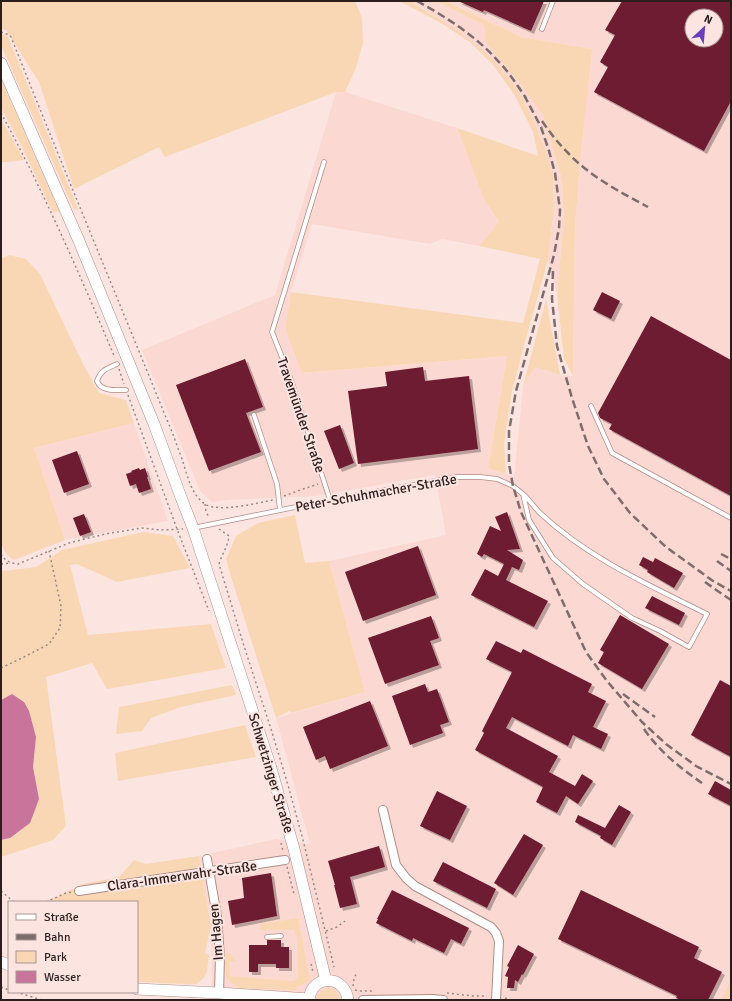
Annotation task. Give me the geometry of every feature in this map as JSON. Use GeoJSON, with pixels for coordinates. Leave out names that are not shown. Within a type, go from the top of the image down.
{"type":"FeatureCollection","features":[{"type":"Feature","properties":{"kind":"main road","name":"Schwetzinger Straße"},"geometry":{"type":"LineString","coordinates":[[1,63],[79,241],[154,424],[193,528],[270,765],[294,849],[326,981]]}},
{"type":"Feature","properties":{"kind":"main road"},"geometry":{"type":"LineString","coordinates":[[138,989],[219,993],[309,1000],[309,995],[318,983],[333,981],[345,990],[348,1000]]}},
{"type":"Feature","properties":{"kind":"street"},"geometry":{"type":"LineString","coordinates":[[383,810],[396,865],[406,878],[415,886],[491,927],[496,933],[499,941],[496,1000]]}},
{"type":"Feature","properties":{"kind":"street","name":"Im Hagen"},"geometry":{"type":"LineString","coordinates":[[207,859],[217,916],[220,957],[219,993]]}},
{"type":"Feature","properties":{"kind":"street","name":"Clara-Immerwahr-Straße"},"geometry":{"type":"LineString","coordinates":[[79,891],[285,860]]}},
{"type":"Feature","properties":{"kind":"street"},"geometry":{"type":"LineString","coordinates":[[364,1000],[444,1000]]}},
{"type":"Feature","properties":{"kind":"lane"},"geometry":{"type":"LineString","coordinates":[[542,29],[553,1]]}},
{"type":"Feature","properties":{"kind":"lane","name":"Travemünder Straße"},"geometry":{"type":"LineString","coordinates":[[324,162],[272,332],[291,380],[330,500]]}},
{"type":"Feature","properties":{"kind":"lane"},"geometry":{"type":"LineString","coordinates":[[117,364],[107,368],[100,374],[97,381],[103,388],[126,390]]}},
{"type":"Feature","properties":{"kind":"lane"},"geometry":{"type":"LineString","coordinates":[[591,406],[612,453],[731,518]]}},
{"type":"Feature","properties":{"kind":"lane"},"geometry":{"type":"LineString","coordinates":[[254,415],[277,484],[280,510]]}},
{"type":"Feature","properties":{"kind":"lane","name":"Peter-Schuhmacher-Straße"},"geometry":{"type":"LineString","coordinates":[[193,528],[330,500],[457,477],[496,479],[513,486],[523,494],[540,513],[567,536],[597,556],[647,584],[707,614],[689,647],[632,618],[583,584],[553,558],[529,520],[523,494]]}},
{"type":"Feature","properties":{"kind":"lane"},"geometry":{"type":"LineString","coordinates":[[267,937],[281,936]]}},
{"type":"Feature","properties":{"kind":"path"},"geometry":{"type":"LineString","coordinates":[[1,32],[5,32],[11,37],[170,427],[192,488],[198,497],[205,504],[212,507],[221,508],[279,499],[303,488],[324,482]]}},
{"type":"Feature","properties":{"kind":"path"},"geometry":{"type":"LineString","coordinates":[[1,113],[19,146],[65,243],[98,318],[117,364],[209,612]]}},
{"type":"Feature","properties":{"kind":"path"},"geometry":{"type":"LineString","coordinates":[[205,504],[208,517],[213,525],[228,536],[228,542],[218,564],[288,785],[326,931],[334,968]]}},
{"type":"Feature","properties":{"kind":"path"},"geometry":{"type":"LineString","coordinates":[[1,564],[18,564],[69,543],[105,534],[142,528],[160,530],[193,528]]}},
{"type":"Feature","properties":{"kind":"path"},"geometry":{"type":"LineString","coordinates":[[1,668],[24,658],[49,644],[60,628],[61,606],[49,551]]}},
{"type":"Feature","properties":{"kind":"path"},"geometry":{"type":"LineString","coordinates":[[1,554],[11,564]]}},
{"type":"Feature","properties":{"kind":"path"},"geometry":{"type":"LineString","coordinates":[[280,838],[285,860]]}},
{"type":"Feature","properties":{"kind":"path"},"geometry":{"type":"LineString","coordinates":[[1,891],[13,901]]}},
{"type":"Feature","properties":{"kind":"path"},"geometry":{"type":"LineString","coordinates":[[48,901],[66,893],[79,891]]}},
{"type":"Feature","properties":{"kind":"path"},"geometry":{"type":"LineString","coordinates":[[326,931],[337,927],[344,922]]}},
{"type":"Feature","properties":{"kind":"path"},"geometry":{"type":"LineString","coordinates":[[352,988],[356,974]]}},
{"type":"Feature","properties":{"kind":"path"},"geometry":{"type":"LineString","coordinates":[[19,993],[42,1000]]}},
{"type":"Feature","properties":{"kind":"shaded area"},"geometry":{"type":"Polygon","coordinates":[[[410,1],[436,1],[484,25],[486,43],[518,81],[543,115],[562,180],[564,217],[557,295],[548,260],[553,217],[553,175],[534,121],[481,49],[423,8],[410,1]]]}},
{"type":"Feature","properties":{"kind":"shaded area"},"geometry":{"type":"Polygon","coordinates":[[[445,1],[731,1],[731,979],[721,1000],[212,1000],[211,927],[199,856],[276,839],[310,844],[276,718],[365,692],[329,561],[446,535],[435,475],[316,496],[212,502],[200,491],[142,350],[275,295],[336,92],[345,92],[457,128],[484,200],[499,223],[479,246],[442,239],[430,244],[312,224],[291,292],[285,329],[303,373],[507,356],[488,468],[514,477],[523,386],[535,367],[560,375],[573,376],[575,227],[591,49],[521,37],[445,1]]]}},
{"type":"Feature","properties":{"kind":"shaded area"},"geometry":{"type":"Polygon","coordinates":[[[134,423],[168,521],[65,540],[34,448],[134,423]]]}},
{"type":"Feature","properties":{"kind":"green space"},"geometry":{"type":"Polygon","coordinates":[[[1,1],[355,1],[362,18],[363,43],[356,68],[345,92],[336,92],[165,157],[159,147],[74,189],[39,82],[6,30],[1,29],[1,1]]]}},
{"type":"Feature","properties":{"kind":"green space"},"geometry":{"type":"Polygon","coordinates":[[[399,1],[410,1],[460,32],[495,62],[516,87],[534,121],[553,175],[553,217],[548,260],[512,391],[504,443],[506,474],[488,468],[507,356],[302,373],[285,329],[291,292],[523,323],[540,259],[479,246],[499,222],[484,200],[457,128],[538,156],[533,132],[515,96],[495,67],[471,43],[441,23],[399,1]]]}},
{"type":"Feature","properties":{"kind":"green space"},"geometry":{"type":"Polygon","coordinates":[[[436,1],[445,1],[521,37],[592,49],[580,162],[575,227],[573,376],[564,359],[557,295],[564,217],[562,180],[543,115],[518,81],[486,43],[484,25],[436,1]]]}},
{"type":"Feature","properties":{"kind":"green space"},"geometry":{"type":"Polygon","coordinates":[[[1,34],[7,36],[9,39],[79,211],[73,208],[1,45],[1,34]]]}},
{"type":"Feature","properties":{"kind":"green space"},"geometry":{"type":"Polygon","coordinates":[[[1,79],[59,211],[53,213],[21,145],[1,108],[1,79]]]}},
{"type":"Feature","properties":{"kind":"green space"},"geometry":{"type":"Polygon","coordinates":[[[1,119],[24,160],[1,162],[1,119]]]}},
{"type":"Feature","properties":{"kind":"green space"},"geometry":{"type":"Polygon","coordinates":[[[9,255],[26,259],[40,274],[83,364],[99,393],[126,400],[134,423],[34,448],[65,540],[14,560],[6,553],[1,542],[1,259],[9,255]]]}},
{"type":"Feature","properties":{"kind":"green space"},"geometry":{"type":"Polygon","coordinates":[[[546,299],[560,375],[535,367],[523,386],[546,299]]]}},
{"type":"Feature","properties":{"kind":"green space"},"geometry":{"type":"Polygon","coordinates":[[[295,515],[305,563],[329,561],[365,692],[291,713],[289,711],[276,718],[226,559],[236,536],[258,523],[295,515]]]}},
{"type":"Feature","properties":{"kind":"green space"},"geometry":{"type":"Polygon","coordinates":[[[143,532],[173,536],[190,568],[117,582],[77,564],[70,565],[88,635],[211,624],[226,668],[107,689],[92,663],[46,677],[66,826],[53,840],[1,857],[1,840],[10,838],[39,799],[33,767],[36,737],[12,694],[1,700],[1,569],[3,571],[36,567],[62,550],[143,532]]]}},
{"type":"Feature","properties":{"kind":"green space"},"geometry":{"type":"Polygon","coordinates":[[[232,685],[236,695],[181,707],[151,718],[142,731],[116,734],[119,707],[232,685]]]}},
{"type":"Feature","properties":{"kind":"green space"},"geometry":{"type":"Polygon","coordinates":[[[245,725],[256,757],[118,781],[115,753],[245,725]]]}},
{"type":"Feature","properties":{"kind":"green space"},"geometry":{"type":"Polygon","coordinates":[[[199,856],[211,927],[205,953],[209,955],[207,971],[204,978],[196,984],[138,982],[138,901],[48,901],[83,884],[119,877],[134,860],[146,864],[199,856]]]}},
{"type":"Feature","properties":{"kind":"green space"},"geometry":{"type":"Polygon","coordinates":[[[298,918],[309,975],[309,980],[306,983],[297,987],[296,990],[238,988],[229,981],[226,975],[225,952],[232,955],[236,961],[229,962],[230,976],[293,981],[296,979],[298,976],[297,938],[294,930],[260,930],[260,924],[298,918]]]}},
{"type":"Feature","properties":{"kind":"green space"},"geometry":{"type":"Polygon","coordinates":[[[731,979],[731,1000],[721,1000],[731,979]]]}},
{"type":"Feature","properties":{"kind":"green space"},"geometry":{"type":"Polygon","coordinates":[[[327,988],[336,991],[340,1000],[316,1000],[320,992],[327,988]]]}},
{"type":"Feature","properties":{"kind":"water"},"geometry":{"type":"Polygon","coordinates":[[[12,694],[24,702],[29,711],[36,737],[33,767],[39,799],[30,823],[10,838],[1,840],[1,700],[12,694]]]}},
{"type":"Feature","properties":{"kind":"building"},"geometry":{"type":"Polygon","coordinates":[[[458,1],[544,1],[531,31],[484,10],[483,12],[458,1]]]}},
{"type":"Feature","properties":{"kind":"building"},"geometry":{"type":"Polygon","coordinates":[[[622,1],[731,1],[731,101],[704,151],[594,92],[608,67],[600,62],[615,35],[605,30],[622,1]]]}},
{"type":"Feature","properties":{"kind":"building"},"geometry":{"type":"Polygon","coordinates":[[[602,292],[620,301],[611,319],[593,310],[602,292]]]}},
{"type":"Feature","properties":{"kind":"building"},"geometry":{"type":"Polygon","coordinates":[[[651,316],[731,360],[731,496],[609,429],[612,424],[600,418],[598,413],[651,316]]]}},
{"type":"Feature","properties":{"kind":"building"},"geometry":{"type":"Polygon","coordinates":[[[245,359],[263,407],[246,413],[261,452],[209,471],[176,385],[245,359]]]}},
{"type":"Feature","properties":{"kind":"building"},"geometry":{"type":"Polygon","coordinates":[[[423,367],[425,381],[469,376],[478,449],[358,464],[348,391],[387,386],[385,372],[423,367]]]}},
{"type":"Feature","properties":{"kind":"building"},"geometry":{"type":"Polygon","coordinates":[[[340,425],[354,463],[339,469],[324,431],[340,425]]]}},
{"type":"Feature","properties":{"kind":"building"},"geometry":{"type":"Polygon","coordinates":[[[77,451],[89,484],[64,493],[52,460],[77,451]]]}},
{"type":"Feature","properties":{"kind":"building"},"geometry":{"type":"Polygon","coordinates":[[[139,468],[140,470],[145,468],[151,489],[139,493],[136,484],[130,486],[126,474],[139,468]]]}},
{"type":"Feature","properties":{"kind":"building"},"geometry":{"type":"Polygon","coordinates":[[[507,512],[520,549],[507,550],[523,560],[519,570],[512,567],[506,580],[548,601],[534,627],[471,595],[485,569],[498,576],[504,564],[484,554],[482,557],[477,554],[490,526],[501,531],[495,517],[507,512]]]}},
{"type":"Feature","properties":{"kind":"building"},"geometry":{"type":"Polygon","coordinates":[[[84,514],[91,532],[80,536],[73,518],[84,514]]]}},
{"type":"Feature","properties":{"kind":"building"},"geometry":{"type":"Polygon","coordinates":[[[418,546],[436,595],[363,621],[345,572],[418,546]]]}},
{"type":"Feature","properties":{"kind":"building"},"geometry":{"type":"Polygon","coordinates":[[[643,557],[653,562],[655,558],[683,573],[674,588],[647,572],[648,570],[639,565],[643,557]]]}},
{"type":"Feature","properties":{"kind":"building"},"geometry":{"type":"Polygon","coordinates":[[[652,596],[685,613],[679,625],[645,608],[652,596]]]}},
{"type":"Feature","properties":{"kind":"building"},"geometry":{"type":"Polygon","coordinates":[[[620,615],[669,644],[642,689],[598,663],[604,652],[600,650],[620,615]]]}},
{"type":"Feature","properties":{"kind":"building"},"geometry":{"type":"Polygon","coordinates":[[[431,616],[439,638],[430,641],[439,665],[385,684],[368,638],[431,616]]]}},
{"type":"Feature","properties":{"kind":"building"},"geometry":{"type":"Polygon","coordinates":[[[496,641],[521,653],[523,649],[592,684],[588,692],[606,701],[593,727],[608,734],[601,749],[573,735],[568,746],[512,717],[506,728],[558,756],[549,772],[575,786],[582,774],[593,781],[578,804],[566,796],[557,813],[536,802],[543,787],[475,750],[484,733],[482,731],[512,672],[486,659],[496,641]]]}},
{"type":"Feature","properties":{"kind":"building"},"geometry":{"type":"Polygon","coordinates":[[[720,680],[731,686],[731,757],[691,735],[720,680]]]}},
{"type":"Feature","properties":{"kind":"building"},"geometry":{"type":"Polygon","coordinates":[[[425,684],[428,692],[437,689],[449,722],[440,725],[443,733],[410,745],[392,696],[425,684]]]}},
{"type":"Feature","properties":{"kind":"building"},"geometry":{"type":"Polygon","coordinates":[[[370,701],[388,746],[330,769],[325,756],[316,760],[303,727],[370,701]]]}},
{"type":"Feature","properties":{"kind":"building"},"geometry":{"type":"Polygon","coordinates":[[[715,781],[731,790],[731,806],[708,794],[715,781]]]}},
{"type":"Feature","properties":{"kind":"building"},"geometry":{"type":"Polygon","coordinates":[[[437,791],[467,806],[450,840],[420,826],[437,791]]]}},
{"type":"Feature","properties":{"kind":"building"},"geometry":{"type":"Polygon","coordinates":[[[619,805],[631,812],[612,845],[600,838],[601,836],[575,822],[578,815],[605,828],[619,805]]]}},
{"type":"Feature","properties":{"kind":"building"},"geometry":{"type":"Polygon","coordinates":[[[524,834],[543,845],[513,895],[494,883],[524,834]]]}},
{"type":"Feature","properties":{"kind":"building"},"geometry":{"type":"Polygon","coordinates":[[[379,846],[385,867],[350,877],[357,904],[340,908],[328,861],[379,846]]]}},
{"type":"Feature","properties":{"kind":"building"},"geometry":{"type":"Polygon","coordinates":[[[443,862],[496,889],[487,908],[433,881],[443,862]]]}},
{"type":"Feature","properties":{"kind":"building"},"geometry":{"type":"Polygon","coordinates":[[[271,873],[277,916],[232,925],[228,901],[244,898],[242,878],[271,873]]]}},
{"type":"Feature","properties":{"kind":"building"},"geometry":{"type":"Polygon","coordinates":[[[392,890],[469,928],[461,944],[451,939],[444,953],[413,938],[412,941],[376,923],[392,890]]]}},
{"type":"Feature","properties":{"kind":"building"},"geometry":{"type":"Polygon","coordinates":[[[581,890],[699,947],[694,958],[722,972],[708,1000],[681,1000],[676,998],[677,996],[558,939],[581,890]]]}},
{"type":"Feature","properties":{"kind":"building"},"geometry":{"type":"Polygon","coordinates":[[[267,940],[281,940],[281,947],[289,947],[289,968],[276,968],[276,964],[258,964],[258,972],[249,972],[249,945],[267,945],[267,940]]]}},
{"type":"Feature","properties":{"kind":"building"},"geometry":{"type":"Polygon","coordinates":[[[518,945],[534,954],[518,982],[515,980],[514,988],[507,988],[508,977],[505,976],[509,967],[507,966],[518,945]]]}},
{"type":"Feature","properties":{"kind":"railway"},"geometry":{"type":"LineString","coordinates":[[417,1],[450,20],[480,43],[506,70],[526,98]]}},
{"type":"Feature","properties":{"kind":"railway"},"geometry":{"type":"LineString","coordinates":[[524,95],[541,127],[549,151],[555,173],[560,210],[559,228],[554,255],[516,391],[509,431],[509,464],[513,486],[521,512],[586,652],[607,681],[642,722],[666,744],[696,766],[731,784]]}},
{"type":"Feature","properties":{"kind":"railway"},"geometry":{"type":"LineString","coordinates":[[542,121],[562,146],[587,170],[606,184],[648,207]]}},
{"type":"Feature","properties":{"kind":"railway"},"geometry":{"type":"LineString","coordinates":[[553,271],[552,299],[557,346],[588,446],[604,479],[630,513],[666,547],[713,581],[731,591]]}},
{"type":"Feature","properties":{"kind":"railway"},"geometry":{"type":"LineString","coordinates":[[721,554],[731,559]]}},
{"type":"Feature","properties":{"kind":"railway"},"geometry":{"type":"LineString","coordinates":[[717,561],[731,571]]}},
{"type":"Feature","properties":{"kind":"railway"},"geometry":{"type":"LineString","coordinates":[[705,582],[731,600]]}},
{"type":"Feature","properties":{"kind":"railway"},"geometry":{"type":"LineString","coordinates":[[623,694],[655,717]]}},
{"type":"Feature","properties":{"kind":"railway"},"geometry":{"type":"LineString","coordinates":[[644,729],[656,745],[670,759],[702,783]]}}]}
